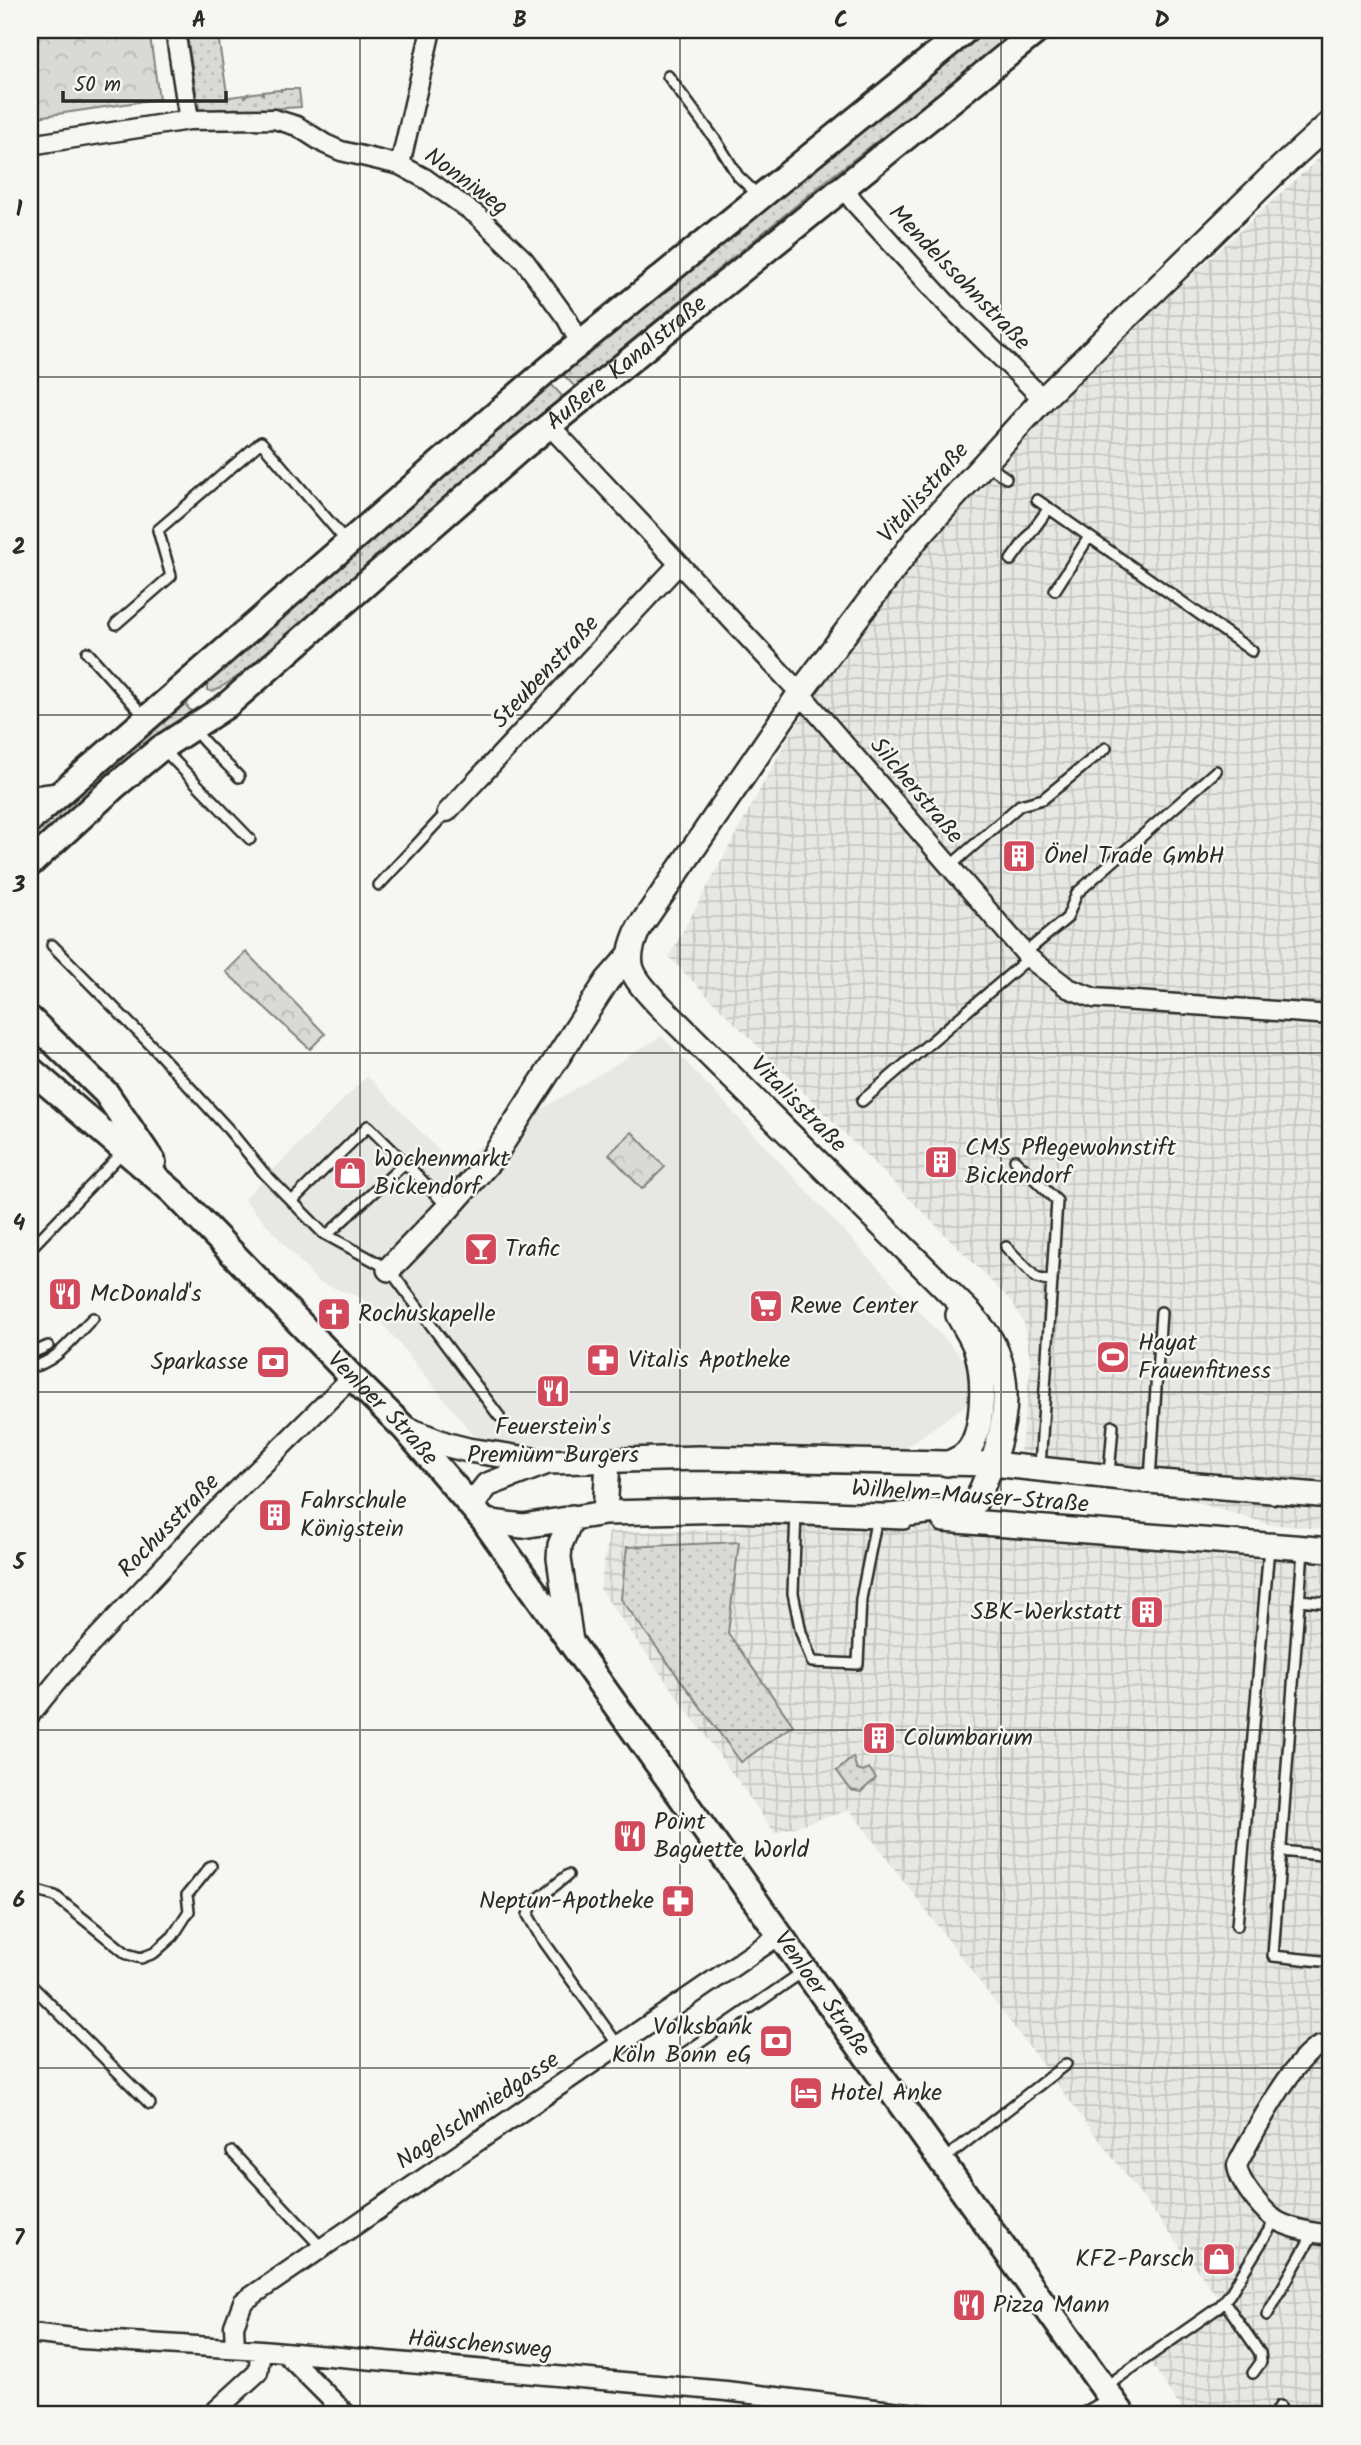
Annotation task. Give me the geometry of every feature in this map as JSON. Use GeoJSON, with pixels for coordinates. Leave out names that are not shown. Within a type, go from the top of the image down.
{"type":"FeatureCollection","features":[{"type":"Feature","properties":{"kind":"main road","name":"Äußere Kanalstraße"},"geometry":{"type":"LineString","coordinates":[[30,820],[580,343],[966,30]]}},
{"type":"Feature","properties":{"kind":"main road","name":"Äußere Kanalstraße"},"geometry":{"type":"LineString","coordinates":[[30,864],[161,748],[226,706],[519,450],[1038,30]]}},
{"type":"Feature","properties":{"kind":"main road"},"geometry":{"type":"LineString","coordinates":[[198,675],[196,687],[202,696],[210,702],[226,706]]}},
{"type":"Feature","properties":{"kind":"main road","name":"Venloer Straße"},"geometry":{"type":"LineString","coordinates":[[30,1019],[106,1093],[173,1192]]}},
{"type":"Feature","properties":{"kind":"main road","name":"Venloer Straße"},"geometry":{"type":"LineString","coordinates":[[30,1069],[173,1192],[404,1428],[478,1513],[1113,2401]]}},
{"type":"Feature","properties":{"kind":"street"},"geometry":{"type":"LineString","coordinates":[[175,30],[189,120]]}},
{"type":"Feature","properties":{"kind":"street"},"geometry":{"type":"LineString","coordinates":[[400,165],[430,30]]}},
{"type":"Feature","properties":{"kind":"street","name":"Nonniweg"},"geometry":{"type":"LineString","coordinates":[[30,145],[189,120],[274,119],[297,126],[341,151],[400,165],[426,179],[478,216],[524,260],[567,319],[580,343]]}},
{"type":"Feature","properties":{"kind":"street","name":"Vitalisstraße"},"geometry":{"type":"LineString","coordinates":[[389,1269],[494,1156],[607,981],[628,957],[639,928],[800,693],[916,538],[1042,399],[1331,122]]}},
{"type":"Feature","properties":{"kind":"street","name":"Mendelssohnstraße"},"geometry":{"type":"LineString","coordinates":[[843,187],[947,304],[1042,399]]}},
{"type":"Feature","properties":{"kind":"street","name":"Silcherstraße"},"geometry":{"type":"LineString","coordinates":[[550,426],[800,693],[1027,956],[1048,974],[1068,988],[1094,998],[1331,1015]]}},
{"type":"Feature","properties":{"kind":"street","name":"Steubenstraße"},"geometry":{"type":"LineString","coordinates":[[447,812],[678,565]]}},
{"type":"Feature","properties":{"kind":"street"},"geometry":{"type":"LineString","coordinates":[[30,796],[62,792]]}},
{"type":"Feature","properties":{"kind":"street","name":"Vitalisstraße"},"geometry":{"type":"LineString","coordinates":[[628,957],[634,973],[657,1003],[971,1314],[992,1341],[1002,1370],[1004,1396],[1001,1431],[993,1464],[975,1503],[965,1508],[884,1516]]}},
{"type":"Feature","properties":{"kind":"street","name":"Vitalisstraße"},"geometry":{"type":"LineString","coordinates":[[940,1285],[977,1350],[982,1377],[978,1425],[972,1444],[965,1454],[947,1464]]}},
{"type":"Feature","properties":{"kind":"street","name":"Rochusstraße"},"geometry":{"type":"LineString","coordinates":[[30,1715],[64,1673],[210,1517],[352,1377]]}},
{"type":"Feature","properties":{"kind":"street","name":"Wilhelm-Mauser-Straße"},"geometry":{"type":"LineString","coordinates":[[404,1428],[468,1450],[548,1462],[699,1458],[993,1464],[1149,1481],[1331,1496]]}},
{"type":"Feature","properties":{"kind":"street","name":"Wilhelm-Mauser-Straße"},"geometry":{"type":"LineString","coordinates":[[548,1462],[487,1485],[478,1513],[523,1525],[605,1513],[733,1510],[796,1512],[884,1516],[1331,1550]]}},
{"type":"Feature","properties":{"kind":"street"},"geometry":{"type":"LineString","coordinates":[[605,1513],[608,1462]]}},
{"type":"Feature","properties":{"kind":"street","name":"Venloer Straße"},"geometry":{"type":"LineString","coordinates":[[571,1642],[559,1559],[560,1545],[572,1517]]}},
{"type":"Feature","properties":{"kind":"street","name":"Nagelschmiedgasse"},"geometry":{"type":"LineString","coordinates":[[235,2348],[234,2326],[243,2302],[781,1934]]}},
{"type":"Feature","properties":{"kind":"street"},"geometry":{"type":"LineString","coordinates":[[1323,2233],[1275,2220],[1246,2187],[1238,2174],[1237,2165],[1272,2102],[1299,2065],[1313,2050],[1331,2046]]}},
{"type":"Feature","properties":{"kind":"street","name":"Häuschensweg"},"geometry":{"type":"LineString","coordinates":[[30,2333],[82,2339],[261,2350],[726,2391],[925,2415]]}},
{"type":"Feature","properties":{"kind":"street"},"geometry":{"type":"LineString","coordinates":[[211,2415],[258,2372],[261,2350]]}},
{"type":"Feature","properties":{"kind":"street"},"geometry":{"type":"LineString","coordinates":[[284,2352],[347,2415]]}},
{"type":"Feature","properties":{"kind":"street"},"geometry":{"type":"LineString","coordinates":[[1088,2415],[1113,2401]]}},
{"type":"Feature","properties":{"kind":"lane"},"geometry":{"type":"LineString","coordinates":[[668,76],[717,142],[738,176],[760,197]]}},
{"type":"Feature","properties":{"kind":"lane"},"geometry":{"type":"LineString","coordinates":[[116,624],[171,576],[158,530],[261,442],[348,542]]}},
{"type":"Feature","properties":{"kind":"lane"},"geometry":{"type":"LineString","coordinates":[[984,463],[1006,478]]}},
{"type":"Feature","properties":{"kind":"lane"},"geometry":{"type":"LineString","coordinates":[[1037,500],[1252,650]]}},
{"type":"Feature","properties":{"kind":"lane"},"geometry":{"type":"LineString","coordinates":[[1011,560],[1049,508]]}},
{"type":"Feature","properties":{"kind":"lane"},"geometry":{"type":"LineString","coordinates":[[1055,590],[1090,537]]}},
{"type":"Feature","properties":{"kind":"lane"},"geometry":{"type":"LineString","coordinates":[[88,652],[148,719]]}},
{"type":"Feature","properties":{"kind":"lane"},"geometry":{"type":"LineString","coordinates":[[193,728],[206,747],[221,756],[239,777]]}},
{"type":"Feature","properties":{"kind":"lane"},"geometry":{"type":"LineString","coordinates":[[161,748],[250,839]]}},
{"type":"Feature","properties":{"kind":"lane"},"geometry":{"type":"LineString","coordinates":[[949,867],[1020,805],[1043,799],[1106,748]]}},
{"type":"Feature","properties":{"kind":"lane"},"geometry":{"type":"LineString","coordinates":[[862,1101],[1027,956],[1067,918],[1077,894],[1216,771]]}},
{"type":"Feature","properties":{"kind":"lane"},"geometry":{"type":"LineString","coordinates":[[379,885],[447,812]]}},
{"type":"Feature","properties":{"kind":"lane"},"geometry":{"type":"LineString","coordinates":[[52,945],[150,1044],[229,1130],[264,1173],[327,1235],[389,1269],[499,1416]]}},
{"type":"Feature","properties":{"kind":"lane"},"geometry":{"type":"LineString","coordinates":[[292,1201],[368,1126],[449,1207]]}},
{"type":"Feature","properties":{"kind":"lane"},"geometry":{"type":"LineString","coordinates":[[30,1249],[125,1150]]}},
{"type":"Feature","properties":{"kind":"lane"},"geometry":{"type":"LineString","coordinates":[[1015,1160],[1057,1202],[1040,1469]]}},
{"type":"Feature","properties":{"kind":"lane"},"geometry":{"type":"LineString","coordinates":[[327,1235],[405,1163]]}},
{"type":"Feature","properties":{"kind":"lane"},"geometry":{"type":"LineString","coordinates":[[1006,1247],[1036,1278],[1052,1282]]}},
{"type":"Feature","properties":{"kind":"lane"},"geometry":{"type":"LineString","coordinates":[[1149,1481],[1161,1312]]}},
{"type":"Feature","properties":{"kind":"lane"},"geometry":{"type":"LineString","coordinates":[[30,1367],[40,1366],[53,1358],[93,1318]]}},
{"type":"Feature","properties":{"kind":"lane"},"geometry":{"type":"LineString","coordinates":[[30,1354],[48,1346]]}},
{"type":"Feature","properties":{"kind":"lane"},"geometry":{"type":"LineString","coordinates":[[1108,1476],[1113,1426]]}},
{"type":"Feature","properties":{"kind":"lane"},"geometry":{"type":"LineString","coordinates":[[796,1512],[793,1593],[801,1632],[811,1662],[858,1664],[861,1600],[884,1516]]}},
{"type":"Feature","properties":{"kind":"lane"},"geometry":{"type":"LineString","coordinates":[[1237,1926],[1269,1546]]}},
{"type":"Feature","properties":{"kind":"lane"},"geometry":{"type":"LineString","coordinates":[[1303,1548],[1273,1956],[1331,1962]]}},
{"type":"Feature","properties":{"kind":"lane"},"geometry":{"type":"LineString","coordinates":[[1299,1600],[1331,1603]]}},
{"type":"Feature","properties":{"kind":"lane"},"geometry":{"type":"LineString","coordinates":[[1281,1851],[1331,1856]]}},
{"type":"Feature","properties":{"kind":"lane"},"geometry":{"type":"LineString","coordinates":[[30,1889],[55,1896],[127,1954],[141,1958],[154,1953],[173,1936],[189,1911],[187,1895],[211,1866]]}},
{"type":"Feature","properties":{"kind":"lane"},"geometry":{"type":"LineString","coordinates":[[568,1875],[533,1903],[528,1914],[540,1936],[618,2045]]}},
{"type":"Feature","properties":{"kind":"lane"},"geometry":{"type":"LineString","coordinates":[[684,2053],[806,1970]]}},
{"type":"Feature","properties":{"kind":"lane"},"geometry":{"type":"LineString","coordinates":[[30,1984],[150,2104]]}},
{"type":"Feature","properties":{"kind":"lane"},"geometry":{"type":"LineString","coordinates":[[942,2161],[1066,2064]]}},
{"type":"Feature","properties":{"kind":"lane"},"geometry":{"type":"LineString","coordinates":[[232,2152],[322,2248]]}},
{"type":"Feature","properties":{"kind":"lane"},"geometry":{"type":"LineString","coordinates":[[1113,2401],[1155,2355],[1224,2301],[1275,2220]]}},
{"type":"Feature","properties":{"kind":"lane"},"geometry":{"type":"LineString","coordinates":[[1267,2315],[1323,2233]]}},
{"type":"Feature","properties":{"kind":"lane"},"geometry":{"type":"LineString","coordinates":[[1224,2301],[1260,2353],[1261,2362],[1253,2372]]}},
{"type":"Feature","properties":{"kind":"shaded area"},"geometry":{"type":"Polygon","coordinates":[[[1331,147],[1331,1530],[1268,1524],[1033,1452],[1020,1453],[1031,1364],[1024,1324],[1013,1303],[669,957],[792,731],[925,540],[1038,417],[1331,147]]]}},
{"type":"Feature","properties":{"kind":"shaded area"},"geometry":{"type":"Polygon","coordinates":[[[662,1036],[968,1364],[967,1404],[898,1453],[480,1443],[362,1298],[318,1282],[244,1199],[367,1076],[452,1164],[662,1036]]]}},
{"type":"Feature","properties":{"kind":"shaded area"},"geometry":{"type":"Polygon","coordinates":[[[797,1516],[1001,1529],[1331,1564],[1331,2408],[1327,2415],[1185,2415],[1147,2356],[1220,2300],[850,1810],[775,1833],[600,1589],[609,1532],[730,1529],[797,1516]]]}},
{"type":"Feature","properties":{"kind":"green space"},"geometry":{"type":"Polygon","coordinates":[[[30,30],[149,30],[159,99],[30,118],[30,30]]]}},
{"type":"Feature","properties":{"kind":"green space"},"geometry":{"type":"Polygon","coordinates":[[[186,30],[217,30],[228,99],[281,89],[299,89],[301,107],[203,113],[199,109],[186,30]]]}},
{"type":"Feature","properties":{"kind":"green space"},"geometry":{"type":"Polygon","coordinates":[[[984,30],[1021,30],[832,176],[575,387],[561,372],[897,97],[984,30]]]}},
{"type":"Feature","properties":{"kind":"green space"},"geometry":{"type":"Polygon","coordinates":[[[549,382],[564,398],[286,640],[250,669],[213,692],[207,690],[207,682],[549,382]]]}},
{"type":"Feature","properties":{"kind":"green space"},"geometry":{"type":"Polygon","coordinates":[[[184,703],[191,711],[30,850],[30,839],[184,703]]]}},
{"type":"Feature","properties":{"kind":"green space"},"geometry":{"type":"Polygon","coordinates":[[[246,952],[325,1034],[310,1049],[226,972],[246,952]]]}},
{"type":"Feature","properties":{"kind":"green space"},"geometry":{"type":"Polygon","coordinates":[[[632,1132],[665,1167],[642,1189],[609,1154],[632,1132]]]}},
{"type":"Feature","properties":{"kind":"green space"},"geometry":{"type":"Polygon","coordinates":[[[739,1542],[728,1633],[793,1725],[741,1762],[621,1599],[627,1547],[739,1542]]]}},
{"type":"Feature","properties":{"kind":"green space"},"geometry":{"type":"Polygon","coordinates":[[[853,1757],[857,1770],[863,1772],[869,1768],[876,1778],[861,1792],[851,1790],[837,1771],[853,1757]]]}},
{"type":"Feature","properties":{"kind":"place","name":"Önel Trade GmbH"},"geometry":{"type":"Point","coordinates":[1019,856]}},
{"type":"Feature","properties":{"kind":"place","name":"CMS Pflegewohnstift Bickendorf"},"geometry":{"type":"Point","coordinates":[941,1162]}},
{"type":"Feature","properties":{"kind":"place","name":"Wochenmarkt Bickendorf"},"geometry":{"type":"Point","coordinates":[350,1173]}},
{"type":"Feature","properties":{"kind":"place","name":"Trafic"},"geometry":{"type":"Point","coordinates":[481,1249]}},
{"type":"Feature","properties":{"kind":"place","name":"McDonald's"},"geometry":{"type":"Point","coordinates":[65,1294]}},
{"type":"Feature","properties":{"kind":"place","name":"Rewe Center"},"geometry":{"type":"Point","coordinates":[766,1306]}},
{"type":"Feature","properties":{"kind":"place","name":"Rochuskapelle"},"geometry":{"type":"Point","coordinates":[334,1314]}},
{"type":"Feature","properties":{"kind":"place","name":"Hayat Frauenfitness"},"geometry":{"type":"Point","coordinates":[1113,1357]}},
{"type":"Feature","properties":{"kind":"place","name":"Vitalis Apotheke"},"geometry":{"type":"Point","coordinates":[603,1360]}},
{"type":"Feature","properties":{"kind":"place","name":"Sparkasse"},"geometry":{"type":"Point","coordinates":[273,1362]}},
{"type":"Feature","properties":{"kind":"place","name":"Feuerstein's Premium Burgers"},"geometry":{"type":"Point","coordinates":[553,1391]}},
{"type":"Feature","properties":{"kind":"place","name":"Fahrschule Königstein"},"geometry":{"type":"Point","coordinates":[275,1515]}},
{"type":"Feature","properties":{"kind":"place","name":"SBK-Werkstatt"},"geometry":{"type":"Point","coordinates":[1147,1612]}},
{"type":"Feature","properties":{"kind":"place","name":"Columbarium"},"geometry":{"type":"Point","coordinates":[879,1738]}},
{"type":"Feature","properties":{"kind":"place","name":"Point Baguette World"},"geometry":{"type":"Point","coordinates":[630,1836]}},
{"type":"Feature","properties":{"kind":"place","name":"Neptun-Apotheke"},"geometry":{"type":"Point","coordinates":[678,1901]}},
{"type":"Feature","properties":{"kind":"place","name":"Volksbank Köln Bonn eG"},"geometry":{"type":"Point","coordinates":[776,2041]}},
{"type":"Feature","properties":{"kind":"place","name":"Hotel Anke"},"geometry":{"type":"Point","coordinates":[806,2093]}},
{"type":"Feature","properties":{"kind":"place","name":"KFZ-Parsch"},"geometry":{"type":"Point","coordinates":[1219,2259]}},
{"type":"Feature","properties":{"kind":"place","name":"Pizza Mann"},"geometry":{"type":"Point","coordinates":[969,2305]}}]}
